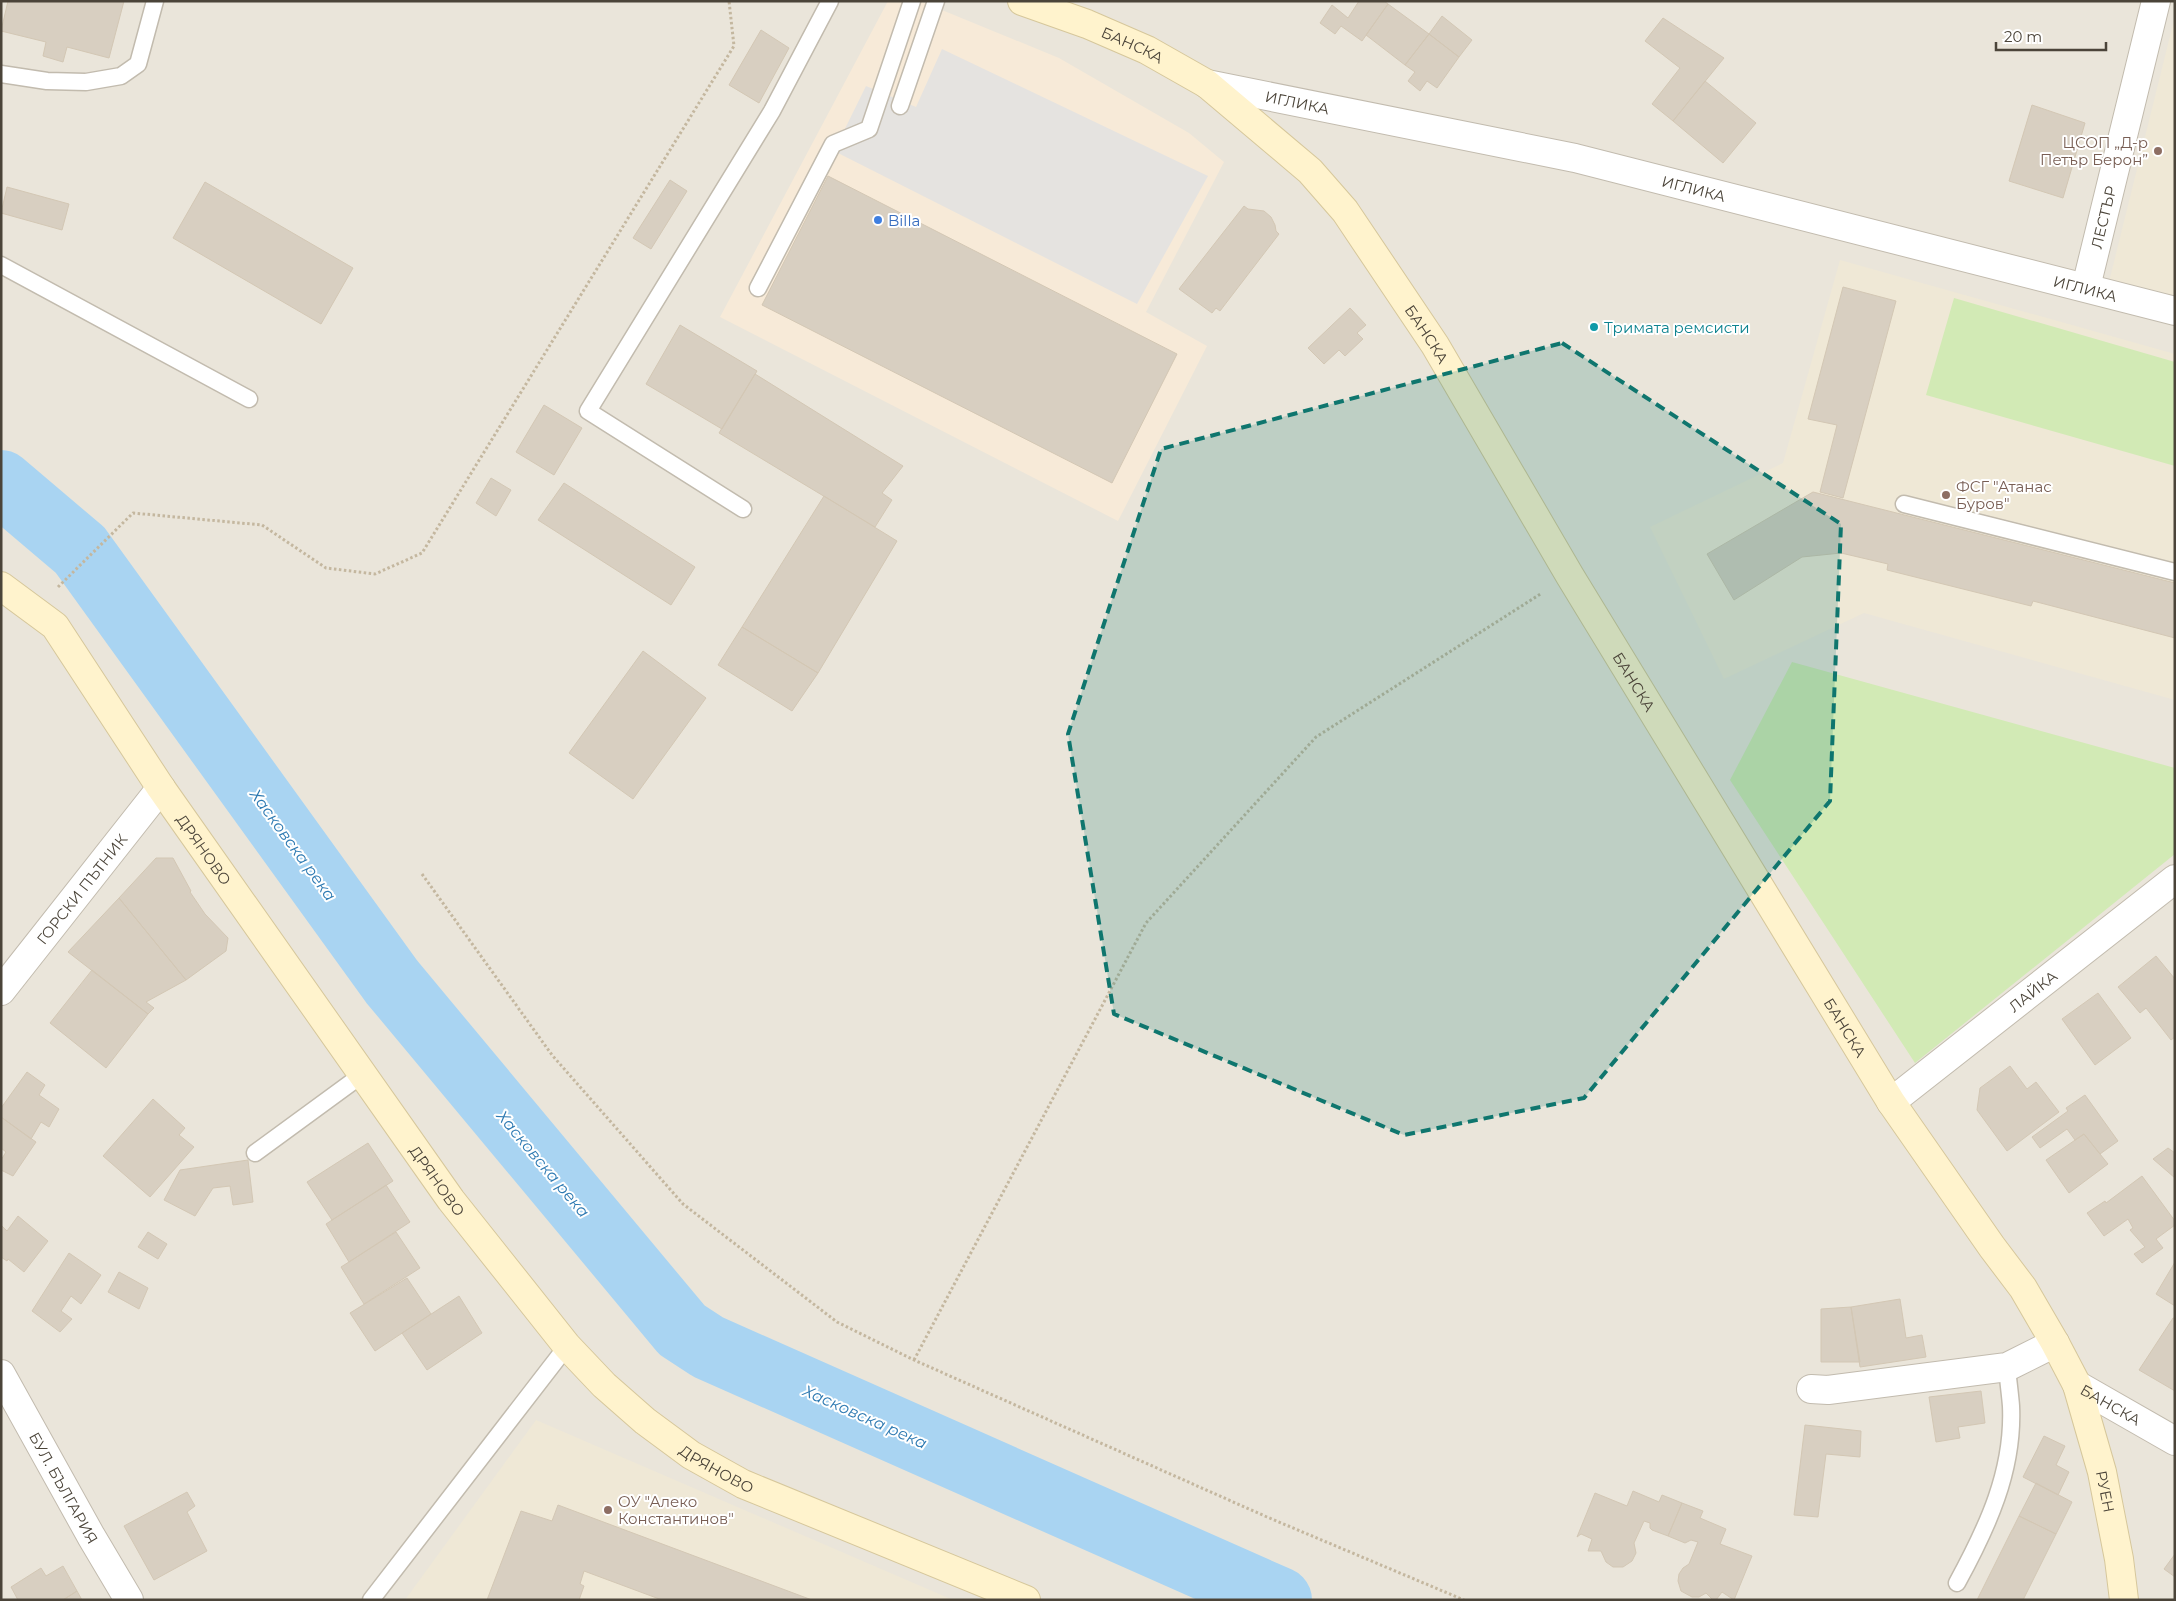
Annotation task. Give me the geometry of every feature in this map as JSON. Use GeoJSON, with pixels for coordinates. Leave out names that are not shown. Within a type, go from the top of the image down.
{"type":"FeatureCollection","features":[{"type":"Feature","properties":{"kind":"street","name":"БАНСКА"},"geometry":{"type":"LineString","coordinates":[[1022,1],[1104,31],[1147,50],[1207,84],[1310,171],[1345,211],[1435,345],[1570,576],[1891,1102],[1992,1248],[2023,1288],[2077,1385],[2175,1441]]}},
{"type":"Feature","properties":{"kind":"street","name":"ЛЕСТЪР"},"geometry":{"type":"LineString","coordinates":[[2086,287],[2156,1]]}},
{"type":"Feature","properties":{"kind":"street","name":"ИГЛИКА"},"geometry":{"type":"LineString","coordinates":[[1207,84],[1575,158],[2175,311]]}},
{"type":"Feature","properties":{"kind":"street","name":"ДРЯНОВО"},"geometry":{"type":"LineString","coordinates":[[1,586],[55,626],[162,788],[451,1200],[567,1346],[604,1385],[645,1421],[691,1455],[743,1484],[1026,1600]]}},
{"type":"Feature","properties":{"kind":"street","name":"ГОРСКИ ПЪТНИК"},"geometry":{"type":"LineString","coordinates":[[1,991],[162,788]]}},
{"type":"Feature","properties":{"kind":"street","name":"ЛАЙКА"},"geometry":{"type":"LineString","coordinates":[[1891,1102],[2175,879]]}},
{"type":"Feature","properties":{"kind":"street"},"geometry":{"type":"LineString","coordinates":[[1811,1389],[1828,1390],[2007,1367],[2055,1343]]}},
{"type":"Feature","properties":{"kind":"street","name":"БУЛ. БЪЛГАРИЯ"},"geometry":{"type":"LineString","coordinates":[[1,1374],[91,1536],[129,1600]]}},
{"type":"Feature","properties":{"kind":"street","name":"РУЕН"},"geometry":{"type":"LineString","coordinates":[[2077,1385],[2102,1472],[2120,1559],[2124,1600]]}},
{"type":"Feature","properties":{"kind":"lane"},"geometry":{"type":"LineString","coordinates":[[1,74],[47,81],[86,82],[121,76],[138,64],[155,1]]}},
{"type":"Feature","properties":{"kind":"lane"},"geometry":{"type":"LineString","coordinates":[[744,509],[588,411],[772,111],[830,1]]}},
{"type":"Feature","properties":{"kind":"lane"},"geometry":{"type":"LineString","coordinates":[[758,288],[833,144],[869,130],[912,1]]}},
{"type":"Feature","properties":{"kind":"lane"},"geometry":{"type":"LineString","coordinates":[[900,106],[936,1]]}},
{"type":"Feature","properties":{"kind":"lane"},"geometry":{"type":"LineString","coordinates":[[1,265],[248,399]]}},
{"type":"Feature","properties":{"kind":"lane"},"geometry":{"type":"LineString","coordinates":[[1904,504],[2175,572]]}},
{"type":"Feature","properties":{"kind":"lane"},"geometry":{"type":"LineString","coordinates":[[256,1153],[363,1074]]}},
{"type":"Feature","properties":{"kind":"lane"},"geometry":{"type":"LineString","coordinates":[[371,1600],[567,1346]]}},
{"type":"Feature","properties":{"kind":"lane"},"geometry":{"type":"LineString","coordinates":[[1957,1583],[1979,1544],[1995,1506],[2004,1477],[2011,1407],[2007,1367]]}},
{"type":"Feature","properties":{"kind":"path"},"geometry":{"type":"LineString","coordinates":[[58,588],[133,513],[262,525],[326,568],[375,574],[422,553],[734,46],[729,1]]}},
{"type":"Feature","properties":{"kind":"path"},"geometry":{"type":"LineString","coordinates":[[914,1360],[1146,923],[1316,737],[1570,576]]}},
{"type":"Feature","properties":{"kind":"path"},"geometry":{"type":"LineString","coordinates":[[422,874],[552,1055],[683,1204],[837,1322],[914,1360],[1267,1517],[1464,1600]]}},
{"type":"Feature","properties":{"kind":"highlighted area"},"geometry":{"type":"Polygon","coordinates":[[[1562,343],[1841,524],[1830,801],[1584,1098],[1404,1135],[1114,1014],[1068,734],[1161,449],[1562,343]]]}},
{"type":"Feature","properties":{"kind":"shaded area"},"geometry":{"type":"Polygon","coordinates":[[[1,1],[2175,1],[2175,1600],[1,1600],[1,1]]]}},
{"type":"Feature","properties":{"kind":"shaded area"},"geometry":{"type":"Polygon","coordinates":[[[888,1],[920,1],[1059,58],[1189,133],[1224,162],[1146,312],[1207,346],[1118,521],[720,317],[888,1]]]}},
{"type":"Feature","properties":{"kind":"shaded area","name":"ЦСОП „Д-р Петър Берон”"},"geometry":{"type":"Polygon","coordinates":[[[2175,16],[2175,302],[2108,286],[2175,16]]]}},
{"type":"Feature","properties":{"kind":"shaded area"},"geometry":{"type":"Polygon","coordinates":[[[942,49],[1208,176],[1137,304],[834,151],[866,86],[916,107],[942,49]]]}},
{"type":"Feature","properties":{"kind":"shaded area","name":"ФСГ \"Атанас Буров\""},"geometry":{"type":"Polygon","coordinates":[[[1840,260],[2175,354],[2175,700],[1864,613],[1724,679],[1650,527],[1783,463],[1840,260]]]}},
{"type":"Feature","properties":{"kind":"shaded area","name":"ОУ \"Алеко Константинов\""},"geometry":{"type":"Polygon","coordinates":[[[536,1420],[953,1600],[405,1600],[536,1420]]]}},
{"type":"Feature","properties":{"kind":"green space"},"geometry":{"type":"Polygon","coordinates":[[[1954,298],[2175,362],[2175,466],[1926,395],[1954,298]]]}},
{"type":"Feature","properties":{"kind":"green space"},"geometry":{"type":"Polygon","coordinates":[[[1792,662],[2175,768],[2175,854],[1915,1063],[1730,780],[1792,662]]]}},
{"type":"Feature","properties":{"kind":"building"},"geometry":{"type":"Polygon","coordinates":[[[8,1],[124,1],[109,58],[67,47],[63,62],[43,56],[46,42],[1,31],[8,1]]]}},
{"type":"Feature","properties":{"kind":"building"},"geometry":{"type":"Polygon","coordinates":[[[1359,1],[1384,1],[1388,4],[1362,41],[1341,26],[1335,34],[1320,23],[1332,5],[1348,18],[1359,1]]]}},
{"type":"Feature","properties":{"kind":"building"},"geometry":{"type":"Polygon","coordinates":[[[1388,4],[1429,34],[1405,65],[1366,35],[1388,4]]]}},
{"type":"Feature","properties":{"kind":"building"},"geometry":{"type":"Polygon","coordinates":[[[1442,16],[1472,40],[1459,57],[1429,34],[1442,16]]]}},
{"type":"Feature","properties":{"kind":"building"},"geometry":{"type":"Polygon","coordinates":[[[1663,18],[1724,58],[1673,121],[1652,104],[1680,68],[1645,41],[1663,18]]]}},
{"type":"Feature","properties":{"kind":"building"},"geometry":{"type":"Polygon","coordinates":[[[761,30],[789,48],[759,103],[729,85],[761,30]]]}},
{"type":"Feature","properties":{"kind":"building"},"geometry":{"type":"Polygon","coordinates":[[[1429,34],[1459,57],[1437,88],[1427,81],[1420,91],[1408,81],[1415,72],[1405,65],[1429,34]]]}},
{"type":"Feature","properties":{"kind":"building"},"geometry":{"type":"Polygon","coordinates":[[[1705,81],[1756,123],[1723,163],[1673,121],[1705,81]]]}},
{"type":"Feature","properties":{"kind":"building"},"geometry":{"type":"Polygon","coordinates":[[[2032,105],[2085,123],[2063,198],[2009,181],[2032,105]]]}},
{"type":"Feature","properties":{"kind":"building"},"geometry":{"type":"Polygon","coordinates":[[[828,176],[1177,354],[1112,483],[762,305],[828,176]]]}},
{"type":"Feature","properties":{"kind":"building"},"geometry":{"type":"Polygon","coordinates":[[[670,180],[687,191],[651,249],[633,238],[670,180]]]}},
{"type":"Feature","properties":{"kind":"building"},"geometry":{"type":"Polygon","coordinates":[[[205,182],[353,268],[321,324],[173,238],[205,182]]]}},
{"type":"Feature","properties":{"kind":"building"},"geometry":{"type":"Polygon","coordinates":[[[7,187],[69,204],[62,230],[1,213],[7,187]]]}},
{"type":"Feature","properties":{"kind":"building"},"geometry":{"type":"Polygon","coordinates":[[[1244,206],[1248,209],[1264,211],[1271,217],[1279,234],[1220,311],[1216,308],[1212,313],[1179,289],[1244,206]]]}},
{"type":"Feature","properties":{"kind":"building"},"geometry":{"type":"Polygon","coordinates":[[[1843,287],[1896,301],[1843,498],[1820,492],[1837,425],[1808,419],[1843,287]]]}},
{"type":"Feature","properties":{"kind":"building"},"geometry":{"type":"Polygon","coordinates":[[[1350,308],[1366,325],[1357,333],[1363,339],[1345,356],[1339,350],[1324,364],[1308,348],[1350,308]]]}},
{"type":"Feature","properties":{"kind":"building"},"geometry":{"type":"Polygon","coordinates":[[[680,325],[757,371],[722,429],[646,384],[680,325]]]}},
{"type":"Feature","properties":{"kind":"building"},"geometry":{"type":"Polygon","coordinates":[[[755,374],[903,466],[882,493],[892,500],[875,527],[719,433],[755,374]]]}},
{"type":"Feature","properties":{"kind":"building"},"geometry":{"type":"Polygon","coordinates":[[[544,405],[582,428],[554,475],[516,452],[544,405]]]}},
{"type":"Feature","properties":{"kind":"building"},"geometry":{"type":"Polygon","coordinates":[[[491,478],[511,490],[496,516],[476,503],[491,478]]]}},
{"type":"Feature","properties":{"kind":"building"},"geometry":{"type":"Polygon","coordinates":[[[564,483],[695,567],[671,605],[538,520],[564,483]]]}},
{"type":"Feature","properties":{"kind":"building"},"geometry":{"type":"Polygon","coordinates":[[[1813,492],[2175,583],[2175,638],[2033,601],[2031,606],[1887,570],[1888,564],[1841,553],[1802,557],[1734,600],[1707,554],[1813,492]]]}},
{"type":"Feature","properties":{"kind":"building"},"geometry":{"type":"Polygon","coordinates":[[[824,496],[897,541],[818,673],[742,627],[824,496]]]}},
{"type":"Feature","properties":{"kind":"building"},"geometry":{"type":"Polygon","coordinates":[[[742,627],[818,673],[792,711],[718,665],[742,627]]]}},
{"type":"Feature","properties":{"kind":"building"},"geometry":{"type":"Polygon","coordinates":[[[643,651],[706,698],[633,799],[569,753],[643,651]]]}},
{"type":"Feature","properties":{"kind":"building"},"geometry":{"type":"Polygon","coordinates":[[[156,858],[173,858],[190,892],[205,914],[228,938],[226,951],[186,980],[119,898],[156,858]]]}},
{"type":"Feature","properties":{"kind":"building"},"geometry":{"type":"Polygon","coordinates":[[[119,898],[186,980],[146,1002],[154,1008],[148,1014],[68,952],[119,898]]]}},
{"type":"Feature","properties":{"kind":"building"},"geometry":{"type":"Polygon","coordinates":[[[2156,956],[2175,979],[2175,1037],[2171,1040],[2146,1008],[2140,1013],[2118,987],[2156,956]]]}},
{"type":"Feature","properties":{"kind":"building"},"geometry":{"type":"Polygon","coordinates":[[[92,970],[148,1014],[106,1068],[50,1023],[92,970]]]}},
{"type":"Feature","properties":{"kind":"building"},"geometry":{"type":"Polygon","coordinates":[[[2098,993],[2131,1038],[2095,1065],[2062,1019],[2098,993]]]}},
{"type":"Feature","properties":{"kind":"building"},"geometry":{"type":"Polygon","coordinates":[[[2010,1066],[2027,1089],[2036,1082],[2059,1112],[2007,1151],[1977,1110],[1980,1088],[2010,1066]]]}},
{"type":"Feature","properties":{"kind":"building"},"geometry":{"type":"Polygon","coordinates":[[[27,1072],[45,1085],[39,1095],[59,1109],[49,1127],[41,1122],[31,1139],[1,1117],[1,1108],[27,1072]]]}},
{"type":"Feature","properties":{"kind":"building"},"geometry":{"type":"Polygon","coordinates":[[[2085,1095],[2118,1141],[2100,1154],[2084,1134],[2075,1140],[2067,1129],[2040,1148],[2032,1137],[2068,1111],[2066,1108],[2085,1095]]]}},
{"type":"Feature","properties":{"kind":"building"},"geometry":{"type":"Polygon","coordinates":[[[153,1099],[185,1128],[179,1135],[194,1147],[150,1197],[103,1156],[153,1099]]]}},
{"type":"Feature","properties":{"kind":"building"},"geometry":{"type":"Polygon","coordinates":[[[1,1117],[36,1142],[13,1176],[1,1170],[1,1160],[6,1152],[1,1148],[1,1117]]]}},
{"type":"Feature","properties":{"kind":"building"},"geometry":{"type":"Polygon","coordinates":[[[2084,1134],[2108,1164],[2069,1193],[2046,1160],[2084,1134]]]}},
{"type":"Feature","properties":{"kind":"building"},"geometry":{"type":"Polygon","coordinates":[[[368,1143],[393,1181],[332,1220],[307,1182],[368,1143]]]}},
{"type":"Feature","properties":{"kind":"building"},"geometry":{"type":"Polygon","coordinates":[[[2168,1148],[2175,1153],[2175,1178],[2153,1159],[2168,1148]]]}},
{"type":"Feature","properties":{"kind":"building"},"geometry":{"type":"Polygon","coordinates":[[[248,1160],[253,1202],[233,1205],[230,1186],[213,1188],[195,1216],[164,1200],[180,1170],[248,1160]]]}},
{"type":"Feature","properties":{"kind":"building"},"geometry":{"type":"Polygon","coordinates":[[[2142,1176],[2175,1221],[2175,1225],[2156,1239],[2163,1248],[2142,1263],[2134,1254],[2145,1247],[2130,1230],[2133,1228],[2128,1219],[2104,1236],[2087,1213],[2105,1201],[2106,1203],[2142,1176]]]}},
{"type":"Feature","properties":{"kind":"building"},"geometry":{"type":"Polygon","coordinates":[[[386,1185],[410,1222],[349,1262],[326,1224],[386,1185]]]}},
{"type":"Feature","properties":{"kind":"building"},"geometry":{"type":"Polygon","coordinates":[[[18,1216],[48,1241],[24,1272],[8,1259],[7,1261],[1,1257],[1,1225],[7,1231],[18,1216]]]}},
{"type":"Feature","properties":{"kind":"building"},"geometry":{"type":"Polygon","coordinates":[[[148,1232],[167,1244],[158,1259],[138,1247],[148,1232]]]}},
{"type":"Feature","properties":{"kind":"building"},"geometry":{"type":"Polygon","coordinates":[[[396,1232],[420,1268],[364,1304],[341,1267],[396,1232]]]}},
{"type":"Feature","properties":{"kind":"building"},"geometry":{"type":"Polygon","coordinates":[[[69,1253],[101,1275],[81,1304],[71,1296],[61,1311],[72,1319],[60,1332],[32,1311],[69,1253]]]}},
{"type":"Feature","properties":{"kind":"building"},"geometry":{"type":"Polygon","coordinates":[[[2175,1262],[2175,1306],[2156,1294],[2175,1262]]]}},
{"type":"Feature","properties":{"kind":"building"},"geometry":{"type":"Polygon","coordinates":[[[119,1272],[148,1288],[139,1309],[108,1292],[119,1272]]]}},
{"type":"Feature","properties":{"kind":"building"},"geometry":{"type":"Polygon","coordinates":[[[407,1278],[431,1314],[375,1351],[350,1313],[407,1278]]]}},
{"type":"Feature","properties":{"kind":"building"},"geometry":{"type":"Polygon","coordinates":[[[459,1296],[482,1333],[427,1370],[402,1333],[459,1296]]]}},
{"type":"Feature","properties":{"kind":"building"},"geometry":{"type":"Polygon","coordinates":[[[1900,1299],[1906,1338],[1922,1335],[1926,1357],[1860,1367],[1851,1307],[1900,1299]]]}},
{"type":"Feature","properties":{"kind":"building"},"geometry":{"type":"Polygon","coordinates":[[[1851,1307],[1860,1362],[1821,1362],[1821,1309],[1851,1307]]]}},
{"type":"Feature","properties":{"kind":"building"},"geometry":{"type":"Polygon","coordinates":[[[2173,1318],[2175,1318],[2175,1391],[2139,1370],[2173,1318]]]}},
{"type":"Feature","properties":{"kind":"building"},"geometry":{"type":"Polygon","coordinates":[[[1981,1391],[1985,1423],[1958,1427],[1960,1438],[1936,1442],[1929,1397],[1981,1391]]]}},
{"type":"Feature","properties":{"kind":"building"},"geometry":{"type":"Polygon","coordinates":[[[1805,1425],[1861,1431],[1860,1457],[1826,1454],[1818,1517],[1794,1515],[1805,1425]]]}},
{"type":"Feature","properties":{"kind":"building"},"geometry":{"type":"Polygon","coordinates":[[[2044,1436],[2065,1446],[2056,1465],[2069,1472],[2058,1495],[2023,1477],[2044,1436]]]}},
{"type":"Feature","properties":{"kind":"building"},"geometry":{"type":"Polygon","coordinates":[[[2036,1483],[2072,1502],[2056,1534],[2019,1516],[2036,1483]]]}},
{"type":"Feature","properties":{"kind":"building"},"geometry":{"type":"Polygon","coordinates":[[[1633,1491],[1659,1502],[1662,1495],[1682,1503],[1668,1536],[1652,1530],[1650,1523],[1644,1521],[1634,1543],[1636,1553],[1632,1561],[1623,1567],[1613,1567],[1606,1562],[1601,1551],[1588,1551],[1592,1539],[1581,1534],[1577,1537],[1595,1493],[1627,1506],[1633,1491]]]}},
{"type":"Feature","properties":{"kind":"building"},"geometry":{"type":"Polygon","coordinates":[[[187,1492],[195,1506],[187,1512],[207,1551],[154,1580],[124,1526],[187,1492]]]}},
{"type":"Feature","properties":{"kind":"building"},"geometry":{"type":"Polygon","coordinates":[[[1682,1503],[1703,1511],[1700,1518],[1726,1529],[1720,1544],[1752,1556],[1734,1600],[1722,1592],[1716,1600],[1713,1600],[1706,1593],[1699,1597],[1692,1597],[1681,1591],[1678,1581],[1679,1574],[1689,1564],[1698,1542],[1691,1540],[1685,1543],[1668,1536],[1682,1503]]]}},
{"type":"Feature","properties":{"kind":"building"},"geometry":{"type":"Polygon","coordinates":[[[558,1505],[812,1600],[662,1600],[584,1571],[580,1584],[584,1586],[579,1600],[487,1600],[521,1511],[552,1521],[558,1505]]]}},
{"type":"Feature","properties":{"kind":"building"},"geometry":{"type":"Polygon","coordinates":[[[2019,1516],[2056,1534],[2023,1600],[1977,1600],[2019,1516]]]}},
{"type":"Feature","properties":{"kind":"building"},"geometry":{"type":"Polygon","coordinates":[[[2175,1554],[2175,1577],[2164,1569],[2175,1554]]]}},
{"type":"Feature","properties":{"kind":"building"},"geometry":{"type":"Polygon","coordinates":[[[63,1566],[77,1591],[63,1600],[18,1600],[11,1587],[41,1568],[46,1576],[63,1566]]]}},
{"type":"Feature","properties":{"kind":"building"},"geometry":{"type":"Polygon","coordinates":[[[77,1591],[82,1600],[63,1600],[77,1591]]]}},
{"type":"Feature","properties":{"kind":"waterway","name":"Хасковска река"},"geometry":{"type":"LineString","coordinates":[[1,483],[80,550],[392,982],[682,1330],[708,1347],[1279,1600]]}},
{"type":"Feature","properties":{"kind":"place","name":"ЦСОП „Д-р Петър Берон”"},"geometry":{"type":"Point","coordinates":[2158,151]}},
{"type":"Feature","properties":{"kind":"place","name":"Billa"},"geometry":{"type":"Point","coordinates":[878,220]}},
{"type":"Feature","properties":{"kind":"place","name":"Тримата ремсисти"},"geometry":{"type":"Point","coordinates":[1594,327]}},
{"type":"Feature","properties":{"kind":"place","name":"ФСГ \"Атанас Буров\""},"geometry":{"type":"Point","coordinates":[1946,495]}},
{"type":"Feature","properties":{"kind":"place","name":"ОУ \"Алеко Константинов\""},"geometry":{"type":"Point","coordinates":[608,1510]}}]}
